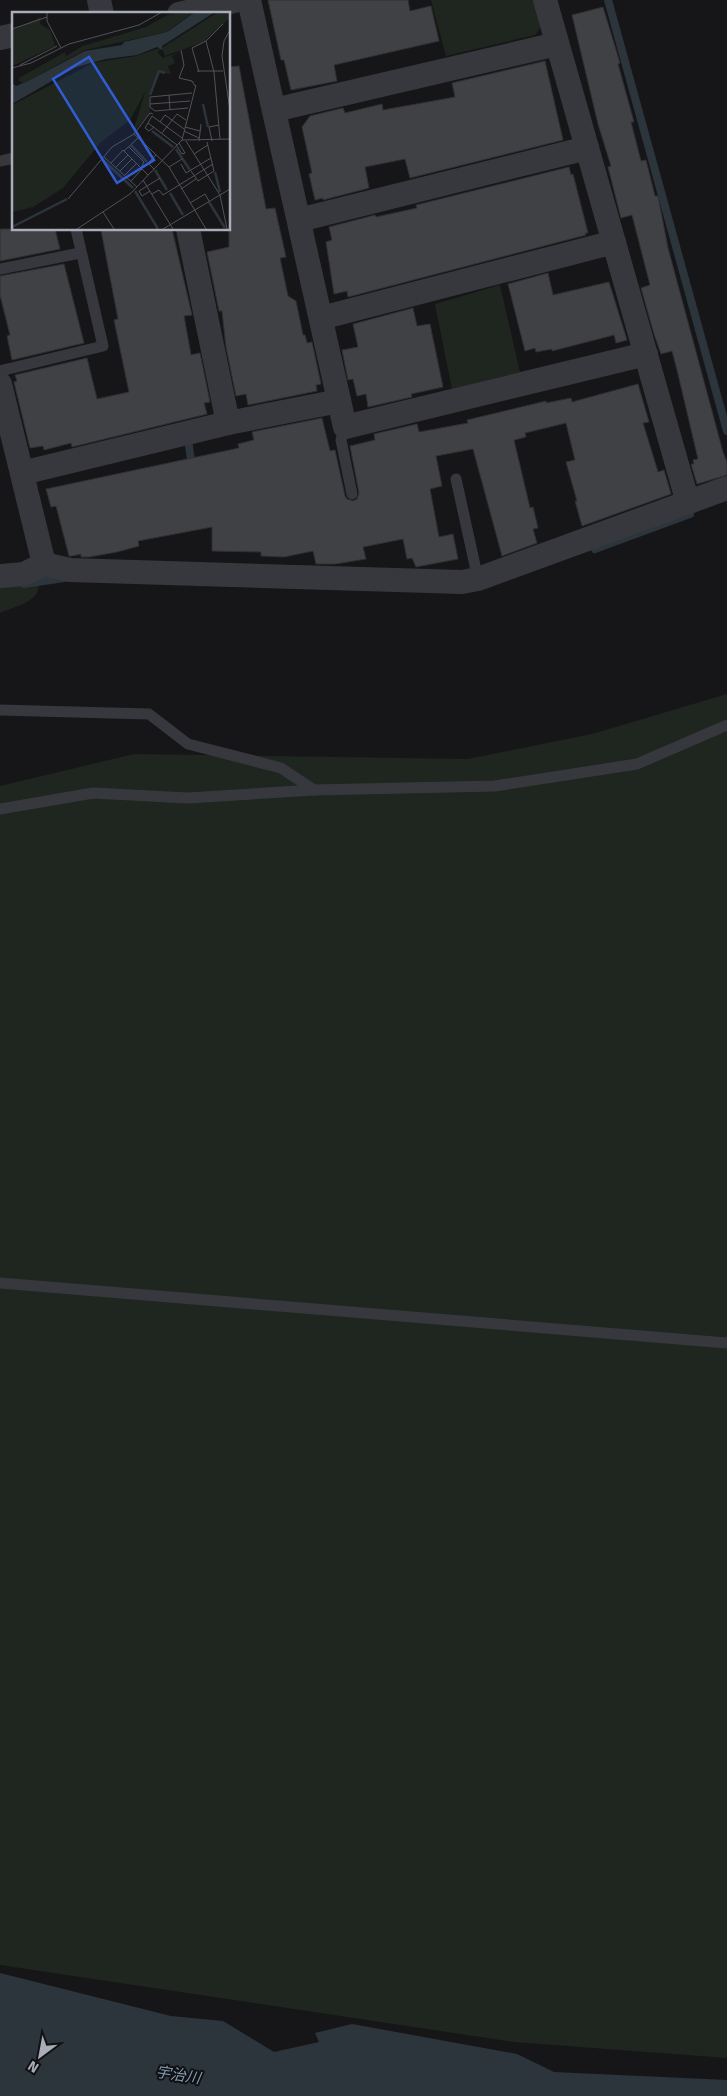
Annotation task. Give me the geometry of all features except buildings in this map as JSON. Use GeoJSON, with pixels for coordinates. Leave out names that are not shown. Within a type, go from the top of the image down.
{"type":"FeatureCollection","features":[{"type":"Feature","properties":{"kind":"street"},"geometry":{"type":"LineString","coordinates":[[187,12],[238,0]]}},
{"type":"Feature","properties":{"kind":"street"},"geometry":{"type":"LineString","coordinates":[[250,0],[345,427],[646,354]]}},
{"type":"Feature","properties":{"kind":"street"},"geometry":{"type":"LineString","coordinates":[[545,0],[688,503]]}},
{"type":"Feature","properties":{"kind":"street"},"geometry":{"type":"LineString","coordinates":[[274,110],[558,44]]}},
{"type":"Feature","properties":{"kind":"street"},"geometry":{"type":"LineString","coordinates":[[298,220],[587,148]]}},
{"type":"Feature","properties":{"kind":"street"},"geometry":{"type":"LineString","coordinates":[[188,230],[228,423]]}},
{"type":"Feature","properties":{"kind":"street"},"geometry":{"type":"LineString","coordinates":[[321,318],[614,242]]}},
{"type":"Feature","properties":{"kind":"street"},"geometry":{"type":"LineString","coordinates":[[0,384],[7,443],[22,473],[44,564]]}},
{"type":"Feature","properties":{"kind":"street"},"geometry":{"type":"LineString","coordinates":[[22,473],[228,423],[339,400]]}},
{"type":"Feature","properties":{"kind":"street"},"geometry":{"type":"LineString","coordinates":[[0,576],[24,574],[44,564],[70,570],[462,582],[478,578],[727,488]]}},
{"type":"Feature","properties":{"kind":"lane"},"geometry":{"type":"LineString","coordinates":[[0,371],[103,346],[76,230]]}},
{"type":"Feature","properties":{"kind":"lane"},"geometry":{"type":"LineString","coordinates":[[0,269],[80,253]]}},
{"type":"Feature","properties":{"kind":"lane"},"geometry":{"type":"LineString","coordinates":[[345,427],[341,440],[352,494]]}},
{"type":"Feature","properties":{"kind":"lane"},"geometry":{"type":"LineString","coordinates":[[456,479],[478,578]]}},
{"type":"Feature","properties":{"kind":"lane"},"geometry":{"type":"LineString","coordinates":[[0,710],[149,714],[188,744],[281,768],[314,790]]}},
{"type":"Feature","properties":{"kind":"lane"},"geometry":{"type":"LineString","coordinates":[[0,809],[93,793],[188,798],[314,790],[495,786],[637,764],[727,725]]}},
{"type":"Feature","properties":{"kind":"lane"},"geometry":{"type":"LineString","coordinates":[[0,1283],[727,1343]]}},
{"type":"Feature","properties":{"kind":"shaded area"},"geometry":{"type":"Polygon","coordinates":[[[431,0],[536,0],[544,22],[535,35],[446,56],[431,0]]]}},
{"type":"Feature","properties":{"kind":"shaded area"},"geometry":{"type":"Polygon","coordinates":[[[500,285],[520,372],[452,389],[435,304],[500,285]]]}},
{"type":"Feature","properties":{"kind":"shaded area"},"geometry":{"type":"Polygon","coordinates":[[[39,577],[39,586],[33,598],[0,613],[0,580],[39,577]]]}},
{"type":"Feature","properties":{"kind":"shaded area"},"geometry":{"type":"Polygon","coordinates":[[[727,694],[727,2058],[514,2042],[0,1965],[0,786],[134,754],[468,759],[592,734],[727,694]]]}},
{"type":"Feature","properties":{"kind":"water","name":"宇治川"},"geometry":{"type":"Polygon","coordinates":[[[0,1973],[171,2016],[223,2021],[274,2052],[319,2042],[315,2033],[352,2024],[517,2054],[554,2072],[727,2080],[727,2096],[0,2096],[0,1973]]]}},
{"type":"Feature","properties":{"kind":"waterway"},"geometry":{"type":"LineString","coordinates":[[608,0],[727,431]]}},
{"type":"Feature","properties":{"kind":"waterway"},"geometry":{"type":"LineString","coordinates":[[189,446],[192,468]]}},
{"type":"Feature","properties":{"kind":"waterway"},"geometry":{"type":"LineString","coordinates":[[595,549],[690,514]]}},
{"type":"Feature","properties":{"kind":"waterway"},"geometry":{"type":"LineString","coordinates":[[24,584],[64,578]]}}]}
